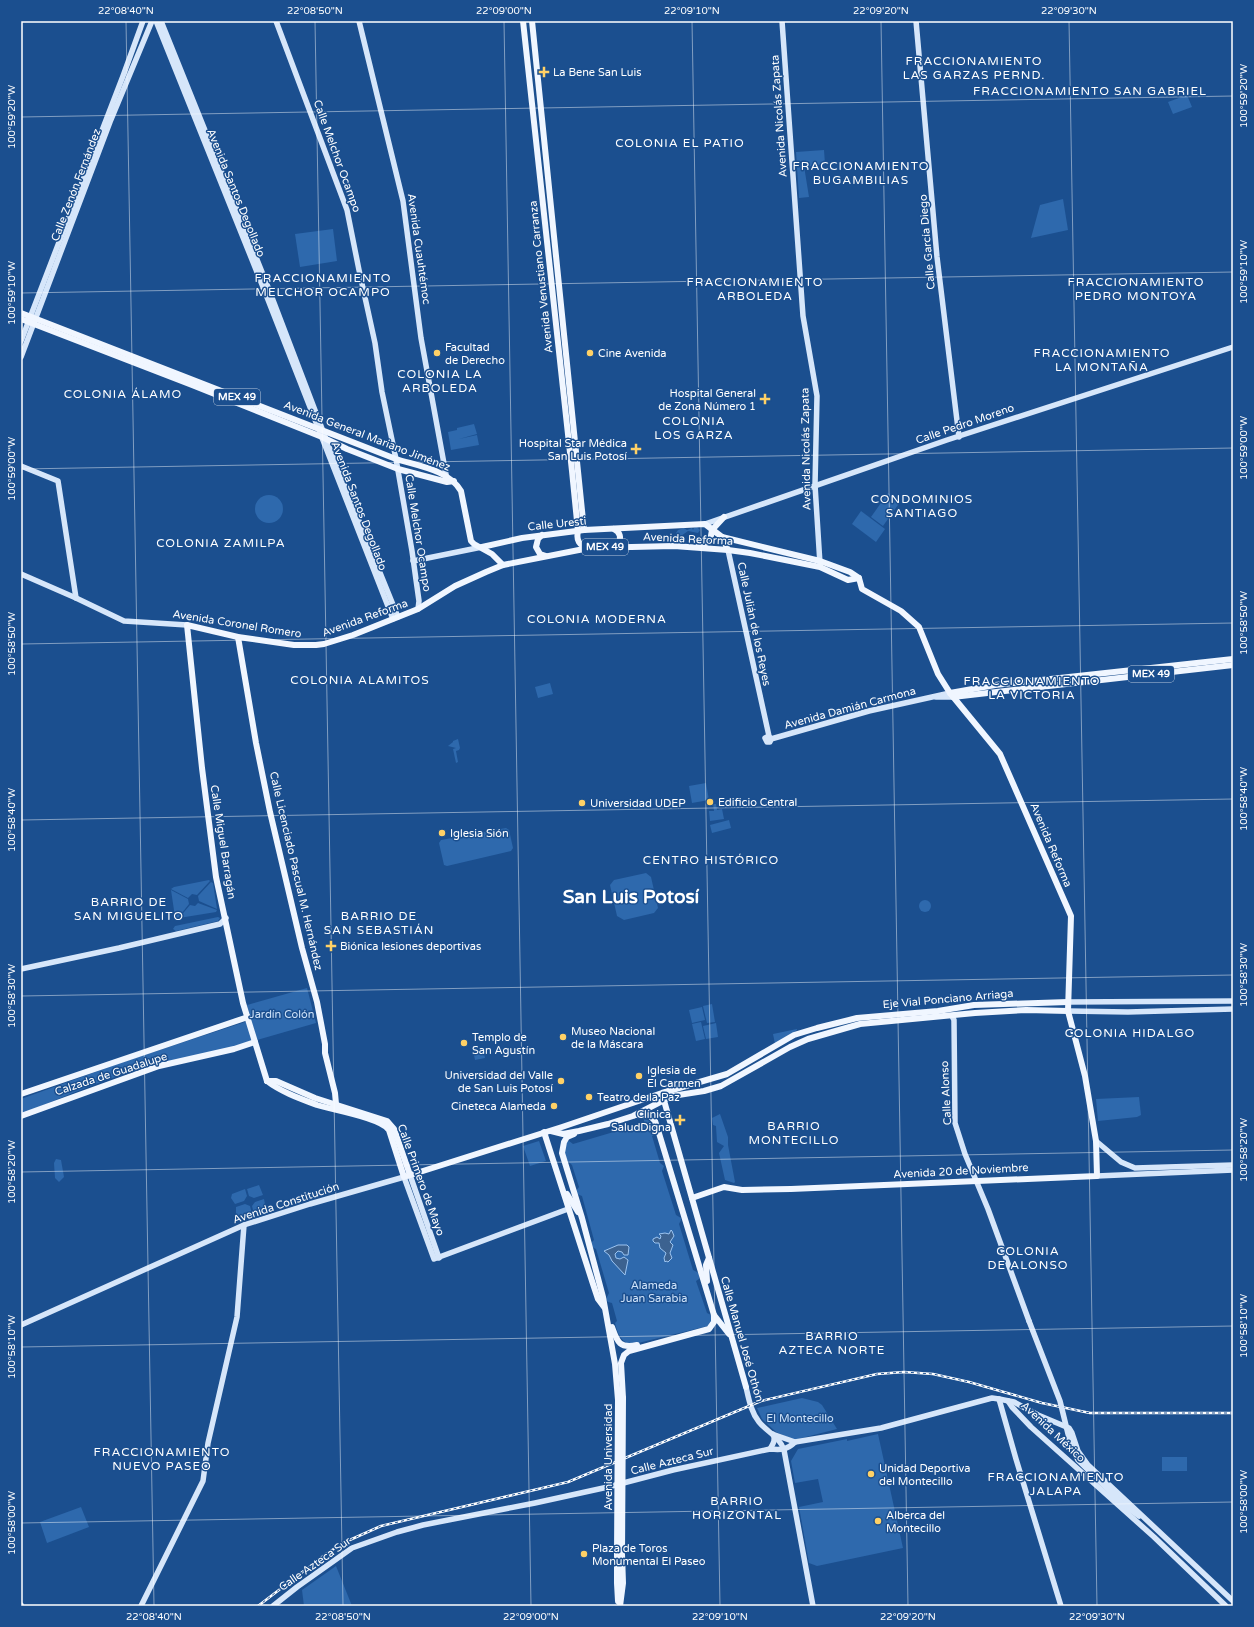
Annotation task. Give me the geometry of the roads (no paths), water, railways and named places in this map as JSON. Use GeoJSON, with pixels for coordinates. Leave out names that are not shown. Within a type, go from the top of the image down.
{"type":"FeatureCollection","features":[{"type":"Feature","properties":{"kind":"main road","name":"Avenida Venustiano Carranza"},"geometry":{"type":"LineString","coordinates":[[523,21],[581,531]]}},
{"type":"Feature","properties":{"kind":"main road","name":"Avenida Venustiano Carranza"},"geometry":{"type":"LineString","coordinates":[[532,21],[556,266],[565,335],[581,531]]}},
{"type":"Feature","properties":{"kind":"main road","name":"Avenida General Mariano Jiménez"},"geometry":{"type":"LineString","coordinates":[[21,313],[32,320],[192,385],[323,434],[447,475],[450,482]]}},
{"type":"Feature","properties":{"kind":"main road","name":"Avenida General Mariano Jiménez"},"geometry":{"type":"LineString","coordinates":[[21,319],[32,320]]}},
{"type":"Feature","properties":{"kind":"main road","name":"Avenida General Mariano Jiménez"},"geometry":{"type":"LineString","coordinates":[[323,434],[347,449],[398,469],[450,482]]}},
{"type":"Feature","properties":{"kind":"main road"},"geometry":{"type":"LineString","coordinates":[[416,474],[419,466]]}},
{"type":"Feature","properties":{"kind":"main road"},"geometry":{"type":"LineString","coordinates":[[450,482],[458,485],[463,497],[471,540],[474,544],[494,555],[505,565]]}},
{"type":"Feature","properties":{"kind":"main road"},"geometry":{"type":"LineString","coordinates":[[698,547],[710,541],[712,530],[724,517]]}},
{"type":"Feature","properties":{"kind":"main road","name":"Calle Uresti"},"geometry":{"type":"LineString","coordinates":[[482,548],[544,534],[705,524]]}},
{"type":"Feature","properties":{"kind":"main road"},"geometry":{"type":"LineString","coordinates":[[705,524],[722,537]]}},
{"type":"Feature","properties":{"kind":"main road"},"geometry":{"type":"LineString","coordinates":[[613,529],[618,532],[620,538],[618,544],[613,546]]}},
{"type":"Feature","properties":{"kind":"main road"},"geometry":{"type":"LineString","coordinates":[[581,531],[578,542],[583,547],[589,548]]}},
{"type":"Feature","properties":{"kind":"main road"},"geometry":{"type":"LineString","coordinates":[[544,534],[538,539],[536,547],[540,554],[547,556]]}},
{"type":"Feature","properties":{"kind":"main road","name":"Avenida Reforma"},"geometry":{"type":"LineString","coordinates":[[722,537],[850,572],[858,578],[862,589],[901,611],[919,627],[938,674],[951,695],[1000,754],[1071,916],[1068,1011],[1085,1076],[1096,1141],[1097,1176]]}},
{"type":"Feature","properties":{"kind":"main road","name":"Calle Julián de los Reyes"},"geometry":{"type":"LineString","coordinates":[[722,537],[728,550]]}},
{"type":"Feature","properties":{"kind":"main road"},"geometry":{"type":"LineString","coordinates":[[496,544],[497,556],[505,565]]}},
{"type":"Feature","properties":{"kind":"main road","name":"Avenida Reforma"},"geometry":{"type":"LineString","coordinates":[[316,645],[353,635],[418,609],[455,586],[505,565],[589,548],[613,546],[698,547],[728,550],[803,563],[820,564]]}},
{"type":"Feature","properties":{"kind":"main road","name":"Avenida Coronel Romero"},"geometry":{"type":"LineString","coordinates":[[187,624],[238,637],[294,644],[316,645]]}},
{"type":"Feature","properties":{"kind":"main road","name":"Calle Miguel Barragán"},"geometry":{"type":"LineString","coordinates":[[187,624],[209,829],[216,877],[236,970],[267,1081]]}},
{"type":"Feature","properties":{"kind":"main road","name":"Calle Licenciado Pascual M. Hernández"},"geometry":{"type":"LineString","coordinates":[[238,637],[256,743],[270,812],[302,948],[317,1002],[325,1044],[325,1052],[335,1093],[335,1106]]}},
{"type":"Feature","properties":{"kind":"main road","name":"Avenida Damián Carmona"},"geometry":{"type":"LineString","coordinates":[[951,695],[1028,681],[1233,659]]}},
{"type":"Feature","properties":{"kind":"main road","name":"Avenida Damián Carmona"},"geometry":{"type":"LineString","coordinates":[[951,695],[1029,688],[1233,665]]}},
{"type":"Feature","properties":{"kind":"main road"},"geometry":{"type":"LineString","coordinates":[[1028,681],[1029,688]]}},
{"type":"Feature","properties":{"kind":"main road","name":"Eje Vial Ponciano Arriaga"},"geometry":{"type":"LineString","coordinates":[[663,1096],[727,1074],[794,1036],[817,1028],[857,1018],[938,1011],[974,1005],[1068,1002]]}},
{"type":"Feature","properties":{"kind":"main road","name":"Eje Vial Ponciano Arriaga"},"geometry":{"type":"LineString","coordinates":[[663,1096],[704,1091],[721,1086],[790,1047],[840,1028],[860,1024],[953,1018],[975,1013],[1026,1010],[1068,1011]]}},
{"type":"Feature","properties":{"kind":"main road","name":"Calzada de Guadalupe"},"geometry":{"type":"LineString","coordinates":[[21,1094],[248,1017]]}},
{"type":"Feature","properties":{"kind":"main road","name":"Calzada de Guadalupe"},"geometry":{"type":"LineString","coordinates":[[21,1116],[159,1066],[234,1049],[255,1042]]}},
{"type":"Feature","properties":{"kind":"main road","name":"Calle Primero de Mayo"},"geometry":{"type":"LineString","coordinates":[[267,1081],[276,1081],[335,1106],[390,1123],[407,1176]]}},
{"type":"Feature","properties":{"kind":"main road"},"geometry":{"type":"LineString","coordinates":[[547,1132],[563,1134],[633,1116],[663,1096]]}},
{"type":"Feature","properties":{"kind":"main road","name":"Avenida Constitución"},"geometry":{"type":"LineString","coordinates":[[407,1176],[663,1096]]}},
{"type":"Feature","properties":{"kind":"main road","name":"Calle Manuel José Othón"},"geometry":{"type":"LineString","coordinates":[[663,1096],[746,1387]]}},
{"type":"Feature","properties":{"kind":"main road"},"geometry":{"type":"LineString","coordinates":[[644,1110],[655,1106],[662,1108],[670,1133],[675,1139]]}},
{"type":"Feature","properties":{"kind":"main road","name":"Calle Manuel José Othón"},"geometry":{"type":"LineString","coordinates":[[633,1116],[650,1116],[655,1121],[714,1315],[733,1341]]}},
{"type":"Feature","properties":{"kind":"main road","name":"Avenida Universidad"},"geometry":{"type":"LineString","coordinates":[[579,1131],[567,1138],[564,1142],[562,1153],[600,1282],[621,1399]]}},
{"type":"Feature","properties":{"kind":"main road","name":"Avenida Universidad"},"geometry":{"type":"LineString","coordinates":[[547,1132],[557,1176],[598,1299],[606,1311]]}},
{"type":"Feature","properties":{"kind":"main road"},"geometry":{"type":"LineString","coordinates":[[557,1176],[562,1181],[570,1200],[582,1218]]}},
{"type":"Feature","properties":{"kind":"main road","name":"Avenida 20 de Noviembre"},"geometry":{"type":"LineString","coordinates":[[692,1198],[724,1187],[742,1190],[784,1190],[1097,1176]]}},
{"type":"Feature","properties":{"kind":"main road"},"geometry":{"type":"LineString","coordinates":[[709,1258],[706,1265],[706,1270],[710,1302]]}},
{"type":"Feature","properties":{"kind":"main road"},"geometry":{"type":"LineString","coordinates":[[606,1311],[616,1338],[622,1345],[632,1346],[656,1341],[663,1342],[709,1329],[714,1322],[714,1315]]}},
{"type":"Feature","properties":{"kind":"main road","name":"Avenida Universidad"},"geometry":{"type":"LineString","coordinates":[[620,1606],[616,1582],[620,1555],[621,1359],[629,1351],[663,1342]]}},
{"type":"Feature","properties":{"kind":"street","name":"Calle Zenón Fernández"},"geometry":{"type":"LineString","coordinates":[[21,357],[32,320],[142,21]]}},
{"type":"Feature","properties":{"kind":"street","name":"Calle Zenón Fernández"},"geometry":{"type":"LineString","coordinates":[[21,341],[32,320],[110,122],[152,21]]}},
{"type":"Feature","properties":{"kind":"street","name":"Avenida Santos Degollado"},"geometry":{"type":"LineString","coordinates":[[156,21],[396,618]]}},
{"type":"Feature","properties":{"kind":"street","name":"Avenida Santos Degollado"},"geometry":{"type":"LineString","coordinates":[[161,21],[260,266],[323,434]]}},
{"type":"Feature","properties":{"kind":"street","name":"Calle Melchor Ocampo"},"geometry":{"type":"LineString","coordinates":[[276,21],[347,210],[375,343],[382,392],[398,469],[419,601],[418,609]]}},
{"type":"Feature","properties":{"kind":"street","name":"Avenida Cuauhtémoc"},"geometry":{"type":"LineString","coordinates":[[359,21],[403,201],[421,338],[447,475]]}},
{"type":"Feature","properties":{"kind":"street","name":"Avenida Nicolás Zapata"},"geometry":{"type":"LineString","coordinates":[[782,21],[803,316],[817,396],[815,485],[820,564]]}},
{"type":"Feature","properties":{"kind":"street","name":"Calle García Diego"},"geometry":{"type":"LineString","coordinates":[[916,21],[937,257],[959,437]]}},
{"type":"Feature","properties":{"kind":"street","name":"Calle Pedro Moreno"},"geometry":{"type":"LineString","coordinates":[[705,524],[815,485],[1233,347]]}},
{"type":"Feature","properties":{"kind":"street"},"geometry":{"type":"LineString","coordinates":[[21,466],[58,481],[76,598]]}},
{"type":"Feature","properties":{"kind":"street","name":"Calle Uresti"},"geometry":{"type":"LineString","coordinates":[[413,561],[482,548]]}},
{"type":"Feature","properties":{"kind":"street","name":"Calle Julián de los Reyes"},"geometry":{"type":"LineString","coordinates":[[728,550],[770,737]]}},
{"type":"Feature","properties":{"kind":"street","name":"Avenida Coronel Romero"},"geometry":{"type":"LineString","coordinates":[[21,574],[124,621],[187,624]]}},
{"type":"Feature","properties":{"kind":"street","name":"Avenida Damián Carmona"},"geometry":{"type":"LineString","coordinates":[[770,737],[869,711],[934,697],[951,695]]}},
{"type":"Feature","properties":{"kind":"street"},"geometry":{"type":"LineString","coordinates":[[21,969],[120,948],[220,924],[226,918]]}},
{"type":"Feature","properties":{"kind":"street","name":"Eje Vial Ponciano Arriaga"},"geometry":{"type":"LineString","coordinates":[[1068,1002],[1233,1001]]}},
{"type":"Feature","properties":{"kind":"street","name":"Eje Vial Ponciano Arriaga"},"geometry":{"type":"LineString","coordinates":[[1068,1011],[1128,1012],[1233,1009]]}},
{"type":"Feature","properties":{"kind":"street","name":"Calle Alonso"},"geometry":{"type":"LineString","coordinates":[[953,1018],[955,1123],[965,1154],[1014,1278]]}},
{"type":"Feature","properties":{"kind":"street"},"geometry":{"type":"LineString","coordinates":[[1096,1141],[1121,1162],[1130,1166],[1141,1168],[1233,1165]]}},
{"type":"Feature","properties":{"kind":"street","name":"Avenida 20 de Noviembre"},"geometry":{"type":"LineString","coordinates":[[1097,1176],[1233,1170]]}},
{"type":"Feature","properties":{"kind":"street","name":"Avenida Constitución"},"geometry":{"type":"LineString","coordinates":[[21,1325],[244,1225],[407,1176]]}},
{"type":"Feature","properties":{"kind":"street","name":"Calle Primero de Mayo"},"geometry":{"type":"LineString","coordinates":[[407,1176],[437,1258],[568,1209]]}},
{"type":"Feature","properties":{"kind":"street"},"geometry":{"type":"LineString","coordinates":[[141,1606],[203,1481],[208,1443],[236,1317],[244,1225]]}},
{"type":"Feature","properties":{"kind":"street","name":"Avenida México"},"geometry":{"type":"LineString","coordinates":[[1014,1278],[1060,1401],[1071,1446],[1078,1460],[1131,1511],[1148,1521]]}},
{"type":"Feature","properties":{"kind":"street","name":"Calle Manuel José Othón"},"geometry":{"type":"LineString","coordinates":[[746,1387],[752,1413],[760,1423],[773,1434],[784,1450],[813,1606]]}},
{"type":"Feature","properties":{"kind":"street"},"geometry":{"type":"LineString","coordinates":[[773,1434],[795,1442],[881,1428],[992,1398],[999,1399],[1061,1606]]}},
{"type":"Feature","properties":{"kind":"street","name":"Avenida México"},"geometry":{"type":"LineString","coordinates":[[999,1399],[1014,1402],[1038,1415],[1069,1428],[1078,1451],[1088,1465],[1233,1601]]}},
{"type":"Feature","properties":{"kind":"street","name":"Avenida México"},"geometry":{"type":"LineString","coordinates":[[1008,1401],[1031,1427],[1226,1606]]}},
{"type":"Feature","properties":{"kind":"street"},"geometry":{"type":"LineString","coordinates":[[1031,1427],[1030,1420],[1033,1416],[1038,1415]]}},
{"type":"Feature","properties":{"kind":"street"},"geometry":{"type":"LineString","coordinates":[[770,1449],[774,1444],[775,1438],[773,1434]]}},
{"type":"Feature","properties":{"kind":"street"},"geometry":{"type":"LineString","coordinates":[[784,1450],[789,1448],[795,1442]]}},
{"type":"Feature","properties":{"kind":"street","name":"Calle Azteca Sur"},"geometry":{"type":"LineString","coordinates":[[273,1606],[352,1548],[422,1525],[611,1489],[673,1470],[770,1449],[784,1450]]}},
{"type":"Feature","properties":{"kind":"street"},"geometry":{"type":"LineString","coordinates":[[624,1488],[630,1482]]}},
{"type":"Feature","properties":{"kind":"street","name":"Avenida México"},"geometry":{"type":"LineString","coordinates":[[1131,1511],[1139,1525]]}},
{"type":"Feature","properties":{"kind":"street"},"geometry":{"type":"LineString","coordinates":[[1194,1575],[1200,1570]]}},
{"type":"Feature","properties":{"kind":"railway"},"geometry":{"type":"LineString","coordinates":[[258,1606],[326,1554],[343,1543],[381,1526],[568,1482],[761,1401],[877,1374],[904,1372],[933,1374],[969,1382],[1042,1403],[1090,1413],[1233,1413]]}},
{"type":"Feature","properties":{"kind":"place","name":"La Bene San Luis"},"geometry":{"type":"Point","coordinates":[544,72]}},
{"type":"Feature","properties":{"kind":"place","name":"Facultad de Derecho"},"geometry":{"type":"Point","coordinates":[437,353]}},
{"type":"Feature","properties":{"kind":"place","name":"Cine Avenida"},"geometry":{"type":"Point","coordinates":[590,353]}},
{"type":"Feature","properties":{"kind":"place","name":"Hospital General de Zona Número 1"},"geometry":{"type":"Point","coordinates":[765,399]}},
{"type":"Feature","properties":{"kind":"place","name":"Hospital Star Médica San Luis Potosí"},"geometry":{"type":"Point","coordinates":[636,449]}},
{"type":"Feature","properties":{"kind":"place","name":"Edificio Central"},"geometry":{"type":"Point","coordinates":[710,802]}},
{"type":"Feature","properties":{"kind":"place","name":"Universidad UDEP"},"geometry":{"type":"Point","coordinates":[582,803]}},
{"type":"Feature","properties":{"kind":"place","name":"Iglesia Sión"},"geometry":{"type":"Point","coordinates":[442,833]}},
{"type":"Feature","properties":{"kind":"place","name":"Biónica lesiones deportivas"},"geometry":{"type":"Point","coordinates":[331,946]}},
{"type":"Feature","properties":{"kind":"place","name":"Museo Nacional de la Máscara"},"geometry":{"type":"Point","coordinates":[563,1037]}},
{"type":"Feature","properties":{"kind":"place","name":"Templo de San Agustín"},"geometry":{"type":"Point","coordinates":[464,1043]}},
{"type":"Feature","properties":{"kind":"place","name":"Iglesia de El Carmen"},"geometry":{"type":"Point","coordinates":[639,1076]}},
{"type":"Feature","properties":{"kind":"place","name":"Universidad del Valle de San Luis Potosí"},"geometry":{"type":"Point","coordinates":[561,1081]}},
{"type":"Feature","properties":{"kind":"place","name":"Teatro de la Paz"},"geometry":{"type":"Point","coordinates":[589,1097]}},
{"type":"Feature","properties":{"kind":"place","name":"Cineteca Alameda"},"geometry":{"type":"Point","coordinates":[554,1106]}},
{"type":"Feature","properties":{"kind":"place","name":"Clínica SaludDigna"},"geometry":{"type":"Point","coordinates":[680,1120]}},
{"type":"Feature","properties":{"kind":"place","name":"Unidad Deportiva del Montecillo"},"geometry":{"type":"Point","coordinates":[871,1474]}},
{"type":"Feature","properties":{"kind":"place","name":"Alberca del Montecillo"},"geometry":{"type":"Point","coordinates":[878,1521]}},
{"type":"Feature","properties":{"kind":"place","name":"Plaza de Toros Monumental El Paseo"},"geometry":{"type":"Point","coordinates":[584,1554]}},
{"type":"Feature","properties":{"kind":"district","name":"FRACCIONAMIENTO LAS GARZAS PERND."},"geometry":{"type":"Point","coordinates":[974,68]}},
{"type":"Feature","properties":{"kind":"district","name":"FRACCIONAMIENTO SAN GABRIEL"},"geometry":{"type":"Point","coordinates":[1090,91]}},
{"type":"Feature","properties":{"kind":"district","name":"COLONIA EL PATIO"},"geometry":{"type":"Point","coordinates":[680,143]}},
{"type":"Feature","properties":{"kind":"district","name":"FRACCIONAMIENTO BUGAMBILIAS"},"geometry":{"type":"Point","coordinates":[861,173]}},
{"type":"Feature","properties":{"kind":"district","name":"FRACCIONAMIENTO MELCHOR OCAMPO"},"geometry":{"type":"Point","coordinates":[323,285]}},
{"type":"Feature","properties":{"kind":"district","name":"FRACCIONAMIENTO ARBOLEDA"},"geometry":{"type":"Point","coordinates":[755,289]}},
{"type":"Feature","properties":{"kind":"district","name":"FRACCIONAMIENTO PEDRO MONTOYA"},"geometry":{"type":"Point","coordinates":[1136,289]}},
{"type":"Feature","properties":{"kind":"district","name":"FRACCIONAMIENTO LA MONTAÑA"},"geometry":{"type":"Point","coordinates":[1102,360]}},
{"type":"Feature","properties":{"kind":"district","name":"COLONIA LA ARBOLEDA"},"geometry":{"type":"Point","coordinates":[440,381]}},
{"type":"Feature","properties":{"kind":"district","name":"COLONIA ÁLAMO"},"geometry":{"type":"Point","coordinates":[123,394]}},
{"type":"Feature","properties":{"kind":"district","name":"COLONIA LOS GARZA"},"geometry":{"type":"Point","coordinates":[694,428]}},
{"type":"Feature","properties":{"kind":"district","name":"CONDOMINIOS SANTIAGO"},"geometry":{"type":"Point","coordinates":[922,506]}},
{"type":"Feature","properties":{"kind":"district","name":"COLONIA ZAMILPA"},"geometry":{"type":"Point","coordinates":[221,543]}},
{"type":"Feature","properties":{"kind":"district","name":"COLONIA MODERNA"},"geometry":{"type":"Point","coordinates":[597,619]}},
{"type":"Feature","properties":{"kind":"district","name":"COLONIA ALAMITOS"},"geometry":{"type":"Point","coordinates":[360,680]}},
{"type":"Feature","properties":{"kind":"district","name":"FRACCIONAMIENTO LA VICTORIA"},"geometry":{"type":"Point","coordinates":[1032,688]}},
{"type":"Feature","properties":{"kind":"district","name":"CENTRO HISTÓRICO"},"geometry":{"type":"Point","coordinates":[711,860]}},
{"type":"Feature","properties":{"kind":"district","name":"San Luis Potosí"},"geometry":{"type":"Point","coordinates":[631,897]}},
{"type":"Feature","properties":{"kind":"district","name":"BARRIO DE SAN MIGUELITO"},"geometry":{"type":"Point","coordinates":[129,909]}},
{"type":"Feature","properties":{"kind":"district","name":"BARRIO DE SAN SEBASTIÁN"},"geometry":{"type":"Point","coordinates":[379,923]}},
{"type":"Feature","properties":{"kind":"district","name":"COLONIA HIDALGO"},"geometry":{"type":"Point","coordinates":[1130,1033]}},
{"type":"Feature","properties":{"kind":"district","name":"BARRIO MONTECILLO"},"geometry":{"type":"Point","coordinates":[794,1133]}},
{"type":"Feature","properties":{"kind":"district","name":"COLONIA DE ALONSO"},"geometry":{"type":"Point","coordinates":[1028,1258]}},
{"type":"Feature","properties":{"kind":"district","name":"BARRIO AZTECA NORTE"},"geometry":{"type":"Point","coordinates":[832,1343]}},
{"type":"Feature","properties":{"kind":"district","name":"FRACCIONAMIENTO NUEVO PASEO"},"geometry":{"type":"Point","coordinates":[162,1459]}},
{"type":"Feature","properties":{"kind":"district","name":"FRACCIONAMIENTO JALAPA"},"geometry":{"type":"Point","coordinates":[1056,1484]}},
{"type":"Feature","properties":{"kind":"district","name":"BARRIO HORIZONTAL"},"geometry":{"type":"Point","coordinates":[737,1508]}},
{"type":"Feature","properties":{"kind":"park label","name":"Jardín Colón"},"geometry":{"type":"Point","coordinates":[282,1014]}},
{"type":"Feature","properties":{"kind":"park label","name":"Alameda Juan Sarabia"},"geometry":{"type":"Point","coordinates":[654,1291]}},
{"type":"Feature","properties":{"kind":"park label","name":"El Montecillo"},"geometry":{"type":"Point","coordinates":[800,1418]}}]}
